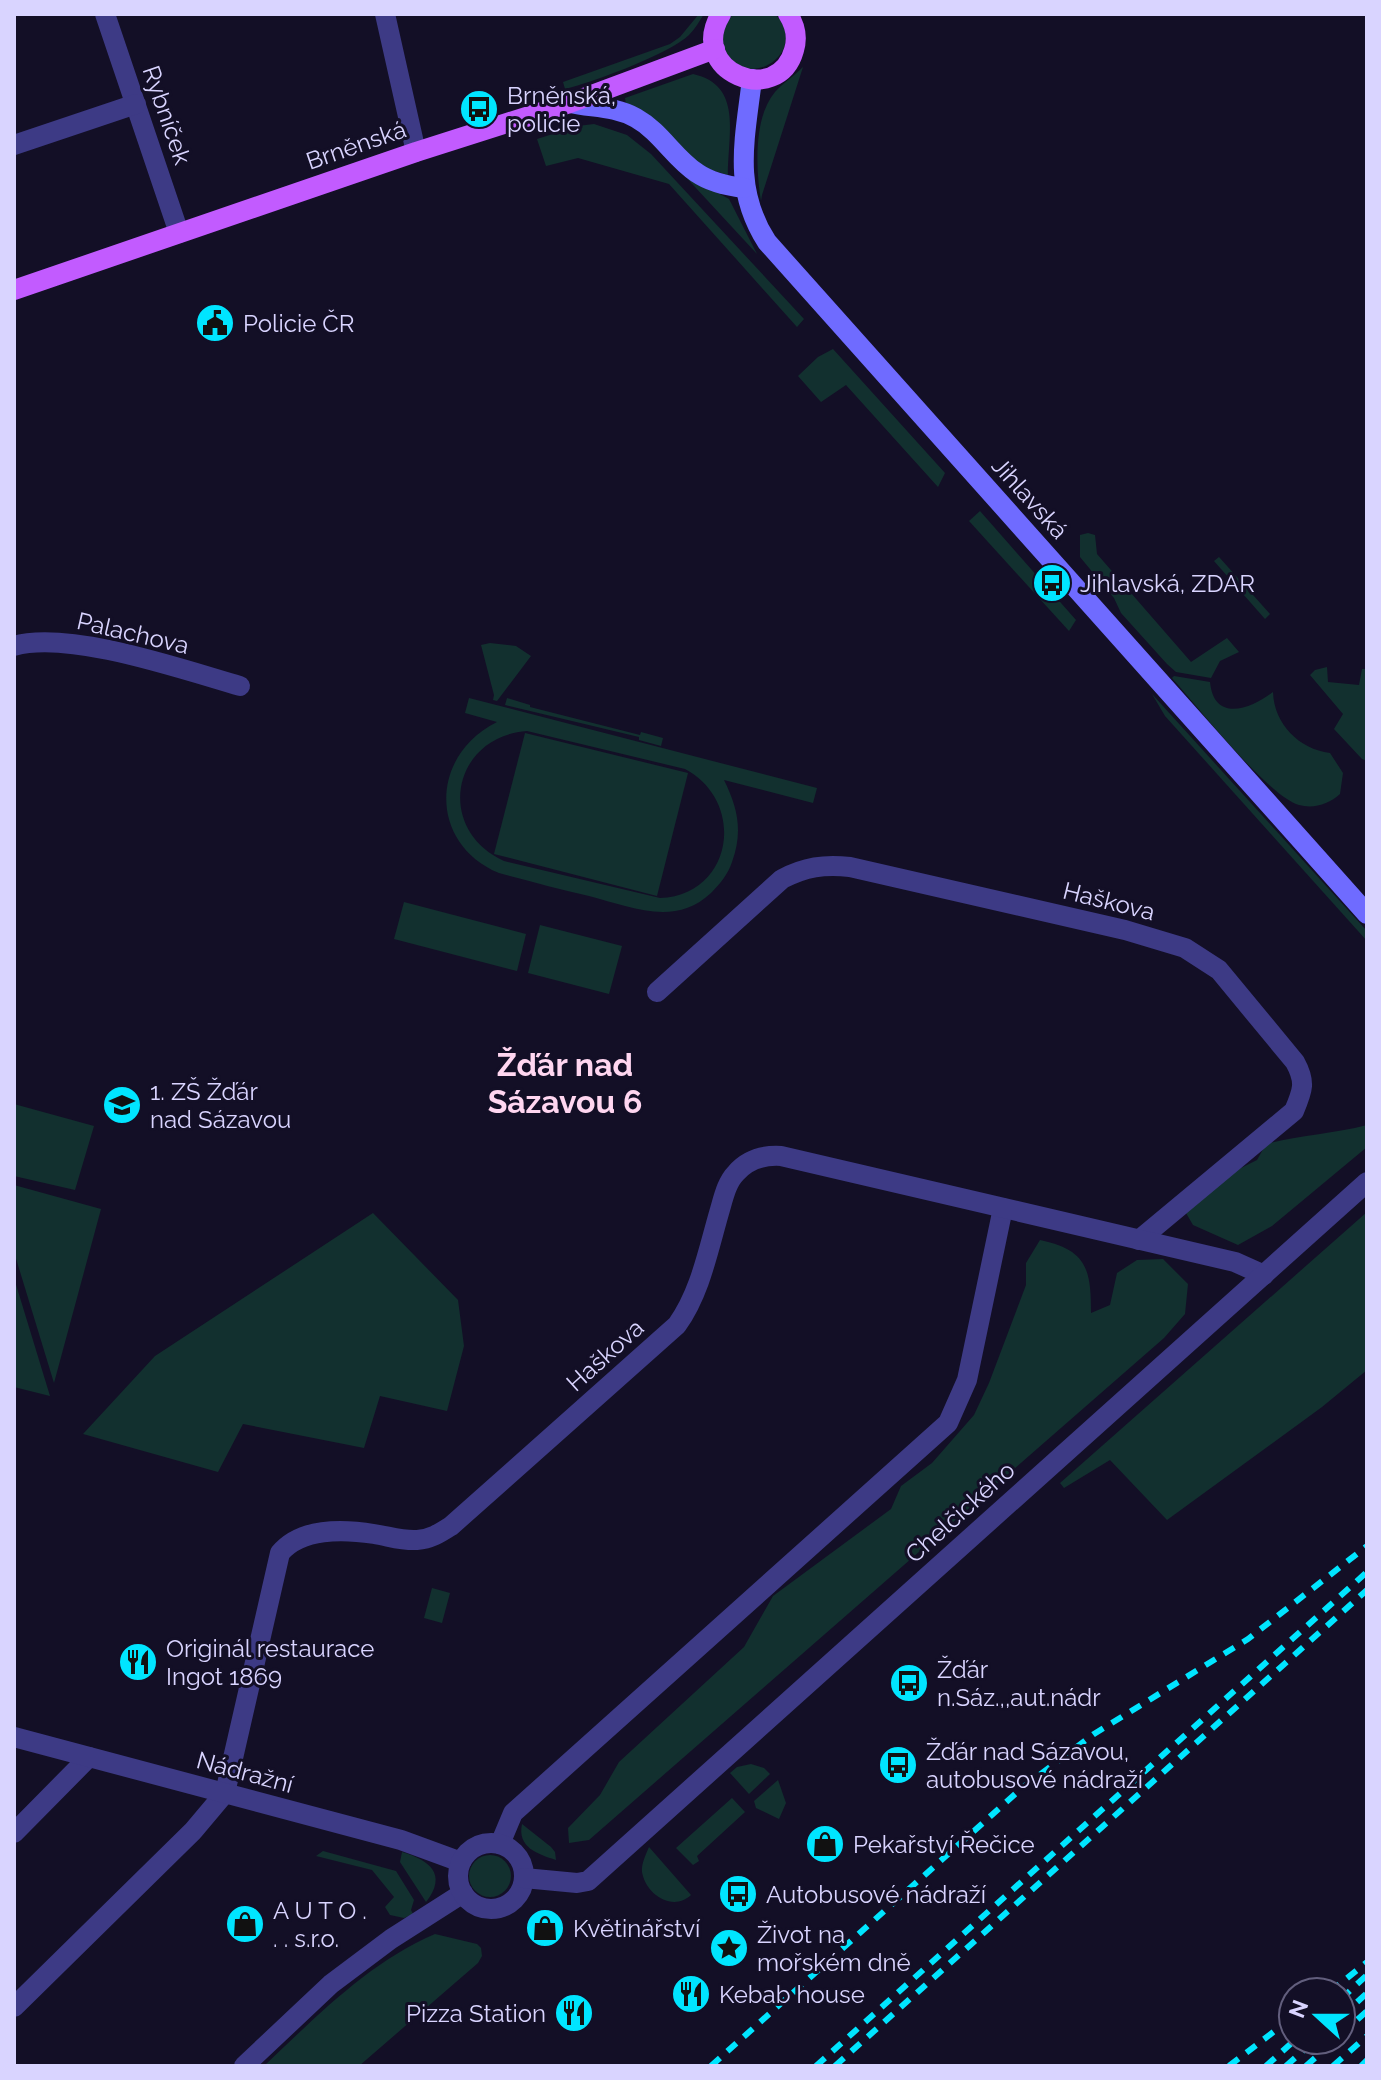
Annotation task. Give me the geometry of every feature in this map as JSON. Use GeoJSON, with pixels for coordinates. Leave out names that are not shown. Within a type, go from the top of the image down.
{"type":"FeatureCollection","features":[{"type":"Feature","properties":{"kind":"main road"},"geometry":{"type":"LineString","coordinates":[[721,14],[714,33],[715,49],[726,68],[738,76],[752,79],[774,75],[787,63],[796,41],[796,16]]}},
{"type":"Feature","properties":{"kind":"main road","name":"Brněnská"},"geometry":{"type":"LineString","coordinates":[[14,290],[416,152],[570,103],[715,49]]}},
{"type":"Feature","properties":{"kind":"main road","name":"Jihlavská"},"geometry":{"type":"LineString","coordinates":[[752,79],[744,188],[757,226],[780,259],[1367,914]]}},
{"type":"Feature","properties":{"kind":"main road"},"geometry":{"type":"LineString","coordinates":[[570,103],[603,106],[627,114],[659,135],[697,173],[719,183],[744,188]]}},
{"type":"Feature","properties":{"kind":"street","name":"Rybníček"},"geometry":{"type":"LineString","coordinates":[[105,14],[179,233]]}},
{"type":"Feature","properties":{"kind":"street"},"geometry":{"type":"LineString","coordinates":[[385,14],[416,152]]}},
{"type":"Feature","properties":{"kind":"street"},"geometry":{"type":"LineString","coordinates":[[14,145],[136,104]]}},
{"type":"Feature","properties":{"kind":"street","name":"Palachova"},"geometry":{"type":"LineString","coordinates":[[14,646],[47,641],[81,646],[159,663],[240,686]]}},
{"type":"Feature","properties":{"kind":"street","name":"Haškova"},"geometry":{"type":"LineString","coordinates":[[657,992],[782,879],[806,868],[829,865],[850,867],[1125,930],[1185,948],[1219,970],[1304,1077],[1294,1111],[1139,1240]]}},
{"type":"Feature","properties":{"kind":"street","name":"Haškova"},"geometry":{"type":"LineString","coordinates":[[225,1793],[280,1553],[290,1541],[323,1533],[372,1534],[418,1540],[434,1537],[451,1526],[677,1325],[694,1295],[725,1192],[734,1174],[747,1163],[767,1156],[781,1156],[1235,1262],[1264,1275]]}},
{"type":"Feature","properties":{"kind":"street","name":"Chelčického"},"geometry":{"type":"LineString","coordinates":[[524,1878],[577,1883],[588,1881],[1367,1182]]}},
{"type":"Feature","properties":{"kind":"street"},"geometry":{"type":"LineString","coordinates":[[500,1844],[513,1813],[948,1423],[967,1380],[1003,1208]]}},
{"type":"Feature","properties":{"kind":"street","name":"Nádražní"},"geometry":{"type":"LineString","coordinates":[[14,1737],[401,1840],[461,1862]]}},
{"type":"Feature","properties":{"kind":"street"},"geometry":{"type":"LineString","coordinates":[[14,1833],[89,1757]]}},
{"type":"Feature","properties":{"kind":"street"},"geometry":{"type":"LineString","coordinates":[[14,2007],[193,1831],[225,1793]]}},
{"type":"Feature","properties":{"kind":"street"},"geometry":{"type":"LineString","coordinates":[[500,1844],[518,1857],[524,1878],[518,1896],[503,1907],[487,1909],[477,1906],[463,1893],[458,1877],[461,1862],[478,1846],[500,1844]]}},
{"type":"Feature","properties":{"kind":"street"},"geometry":{"type":"LineString","coordinates":[[244,2066],[331,1984],[391,1939],[463,1893]]}},
{"type":"Feature","properties":{"kind":"green space"},"geometry":{"type":"Polygon","coordinates":[[[699,14],[704,14],[691,33],[649,59],[565,89],[563,82],[670,44],[699,14]]]}},
{"type":"Feature","properties":{"kind":"green space"},"geometry":{"type":"Polygon","coordinates":[[[732,14],[775,14],[784,29],[785,44],[779,56],[755,69],[742,67],[731,59],[723,43],[723,35],[732,14]]]}},
{"type":"Feature","properties":{"kind":"green space"},"geometry":{"type":"Polygon","coordinates":[[[803,67],[761,201],[757,160],[763,116],[775,92],[803,67]]]}},
{"type":"Feature","properties":{"kind":"green space"},"geometry":{"type":"Polygon","coordinates":[[[693,74],[709,80],[720,89],[726,100],[730,128],[728,175],[701,167],[626,104],[625,98],[693,74]]]}},
{"type":"Feature","properties":{"kind":"green space"},"geometry":{"type":"Polygon","coordinates":[[[594,124],[627,135],[651,154],[804,319],[797,327],[669,184],[578,158],[546,166],[537,139],[594,124]]]}},
{"type":"Feature","properties":{"kind":"green space"},"geometry":{"type":"Polygon","coordinates":[[[683,174],[729,199],[757,254],[683,174]]]}},
{"type":"Feature","properties":{"kind":"green space"},"geometry":{"type":"Polygon","coordinates":[[[833,349],[945,473],[938,487],[846,385],[821,402],[798,376],[818,357],[833,349]]]}},
{"type":"Feature","properties":{"kind":"green space"},"geometry":{"type":"Polygon","coordinates":[[[980,511],[1076,620],[1069,631],[969,521],[980,511]]]}},
{"type":"Feature","properties":{"kind":"green space"},"geometry":{"type":"Polygon","coordinates":[[[1080,535],[1095,535],[1097,554],[1191,662],[1227,638],[1239,652],[1220,661],[1211,678],[1176,672],[1121,613],[1114,598],[1080,557],[1080,535]]]}},
{"type":"Feature","properties":{"kind":"green space"},"geometry":{"type":"Polygon","coordinates":[[[1219,557],[1270,614],[1265,619],[1214,561],[1219,557]]]}},
{"type":"Feature","properties":{"kind":"green space"},"geometry":{"type":"Polygon","coordinates":[[[481,645],[516,646],[531,656],[497,701],[493,700],[481,645]]]}},
{"type":"Feature","properties":{"kind":"green space"},"geometry":{"type":"Polygon","coordinates":[[[1327,667],[1328,682],[1359,685],[1362,669],[1367,669],[1367,761],[1334,729],[1343,714],[1310,675],[1327,667]]]}},
{"type":"Feature","properties":{"kind":"green space"},"geometry":{"type":"Polygon","coordinates":[[[1172,678],[1210,682],[1213,695],[1226,708],[1244,707],[1273,692],[1278,714],[1290,733],[1308,746],[1330,753],[1343,773],[1340,794],[1316,806],[1299,805],[1286,798],[1233,749],[1172,678]]]}},
{"type":"Feature","properties":{"kind":"green space"},"geometry":{"type":"Polygon","coordinates":[[[1152,694],[1367,931],[1367,941],[1165,716],[1152,694]]]}},
{"type":"Feature","properties":{"kind":"green space"},"geometry":{"type":"Polygon","coordinates":[[[469,698],[817,788],[813,803],[724,780],[736,810],[738,830],[735,851],[723,879],[711,893],[683,909],[668,912],[637,909],[499,873],[476,859],[459,841],[450,821],[446,799],[449,776],[459,755],[475,737],[497,722],[465,713],[469,698]],[[527,731],[501,737],[482,749],[468,767],[461,787],[461,808],[468,828],[482,847],[504,861],[660,898],[685,893],[703,881],[716,865],[723,845],[724,824],[718,803],[705,784],[685,769],[527,731]]]}},
{"type":"Feature","properties":{"kind":"green space"},"geometry":{"type":"Polygon","coordinates":[[[507,698],[530,707],[663,738],[661,746],[639,740],[639,737],[505,705],[507,698]]]}},
{"type":"Feature","properties":{"kind":"green space"},"geometry":{"type":"Polygon","coordinates":[[[525,733],[688,773],[657,896],[494,854],[525,733]]]}},
{"type":"Feature","properties":{"kind":"green space"},"geometry":{"type":"Polygon","coordinates":[[[404,902],[526,934],[517,971],[394,939],[404,902]]]}},
{"type":"Feature","properties":{"kind":"green space"},"geometry":{"type":"Polygon","coordinates":[[[540,925],[622,946],[609,994],[528,973],[540,925]]]}},
{"type":"Feature","properties":{"kind":"green space"},"geometry":{"type":"Polygon","coordinates":[[[14,1104],[94,1126],[75,1190],[14,1176],[14,1104]]]}},
{"type":"Feature","properties":{"kind":"green space"},"geometry":{"type":"Polygon","coordinates":[[[1367,1125],[1367,1147],[1272,1226],[1238,1245],[1193,1225],[1186,1213],[1235,1171],[1257,1160],[1266,1144],[1367,1125]]]}},
{"type":"Feature","properties":{"kind":"green space"},"geometry":{"type":"Polygon","coordinates":[[[14,1185],[101,1209],[54,1383],[14,1252],[14,1185]]]}},
{"type":"Feature","properties":{"kind":"green space"},"geometry":{"type":"Polygon","coordinates":[[[1367,1212],[1367,1370],[1322,1407],[1167,1520],[1110,1460],[1064,1488],[1060,1483],[1367,1212]]]}},
{"type":"Feature","properties":{"kind":"green space"},"geometry":{"type":"Polygon","coordinates":[[[373,1213],[458,1300],[464,1346],[447,1411],[380,1396],[364,1448],[243,1424],[218,1472],[83,1434],[155,1356],[373,1213]]]}},
{"type":"Feature","properties":{"kind":"green space"},"geometry":{"type":"Polygon","coordinates":[[[1040,1240],[1068,1249],[1083,1264],[1090,1284],[1091,1313],[1110,1305],[1117,1273],[1137,1260],[1163,1259],[1188,1284],[1185,1314],[1164,1338],[589,1840],[569,1843],[568,1828],[600,1795],[619,1762],[744,1647],[773,1596],[891,1509],[901,1486],[932,1463],[974,1415],[1026,1285],[1026,1263],[1040,1240]]]}},
{"type":"Feature","properties":{"kind":"green space"},"geometry":{"type":"Polygon","coordinates":[[[14,1278],[50,1396],[14,1387],[14,1278]]]}},
{"type":"Feature","properties":{"kind":"green space"},"geometry":{"type":"Polygon","coordinates":[[[432,1588],[450,1593],[442,1623],[424,1618],[432,1588]]]}},
{"type":"Feature","properties":{"kind":"green space"},"geometry":{"type":"Polygon","coordinates":[[[751,1764],[764,1768],[770,1774],[749,1794],[730,1773],[737,1767],[751,1764]]]}},
{"type":"Feature","properties":{"kind":"green space"},"geometry":{"type":"Polygon","coordinates":[[[778,1780],[786,1803],[779,1819],[756,1808],[754,1801],[778,1780]]]}},
{"type":"Feature","properties":{"kind":"green space"},"geometry":{"type":"Polygon","coordinates":[[[732,1798],[745,1812],[697,1856],[699,1861],[693,1865],[676,1848],[732,1798]]]}},
{"type":"Feature","properties":{"kind":"green space"},"geometry":{"type":"Polygon","coordinates":[[[522,1824],[551,1847],[556,1860],[526,1844],[521,1832],[522,1824]]]}},
{"type":"Feature","properties":{"kind":"green space"},"geometry":{"type":"Polygon","coordinates":[[[649,1847],[691,1895],[684,1900],[669,1901],[649,1888],[642,1869],[649,1847]]]}},
{"type":"Feature","properties":{"kind":"green space"},"geometry":{"type":"Polygon","coordinates":[[[323,1851],[396,1871],[414,1900],[413,1914],[404,1918],[390,1915],[385,1907],[394,1897],[372,1870],[316,1856],[323,1851]]]}},
{"type":"Feature","properties":{"kind":"green space"},"geometry":{"type":"Polygon","coordinates":[[[402,1852],[427,1864],[435,1876],[435,1884],[426,1902],[400,1862],[402,1852]]]}},
{"type":"Feature","properties":{"kind":"green space"},"geometry":{"type":"Polygon","coordinates":[[[490,1855],[505,1861],[511,1876],[505,1891],[490,1897],[475,1891],[469,1876],[475,1861],[490,1855]]]}},
{"type":"Feature","properties":{"kind":"green space"},"geometry":{"type":"Polygon","coordinates":[[[435,1934],[477,1944],[482,1956],[478,1963],[359,2066],[264,2066],[366,1975],[435,1934]]]}},
{"type":"Feature","properties":{"kind":"railway"},"geometry":{"type":"LineString","coordinates":[[711,2066],[1022,1788],[1094,1734],[1248,1639],[1367,1546]]}},
{"type":"Feature","properties":{"kind":"railway"},"geometry":{"type":"LineString","coordinates":[[816,2066],[1367,1572]]}},
{"type":"Feature","properties":{"kind":"railway"},"geometry":{"type":"LineString","coordinates":[[835,2066],[1367,1590]]}},
{"type":"Feature","properties":{"kind":"railway"},"geometry":{"type":"LineString","coordinates":[[1350,1976],[1367,1962]]}},
{"type":"Feature","properties":{"kind":"railway"},"geometry":{"type":"LineString","coordinates":[[1357,1984],[1367,1975]]}},
{"type":"Feature","properties":{"kind":"railway"},"geometry":{"type":"LineString","coordinates":[[1357,2002],[1367,1993]]}},
{"type":"Feature","properties":{"kind":"railway"},"geometry":{"type":"LineString","coordinates":[[1357,2020],[1367,2011]]}},
{"type":"Feature","properties":{"kind":"railway"},"geometry":{"type":"LineString","coordinates":[[1229,2066],[1277,2029]]}},
{"type":"Feature","properties":{"kind":"railway"},"geometry":{"type":"LineString","coordinates":[[1333,2066],[1367,2036]]}},
{"type":"Feature","properties":{"kind":"railway"},"geometry":{"type":"LineString","coordinates":[[1266,2066],[1277,2056]]}},
{"type":"Feature","properties":{"kind":"railway"},"geometry":{"type":"LineString","coordinates":[[1286,2066],[1297,2056]]}},
{"type":"Feature","properties":{"kind":"railway"},"geometry":{"type":"LineString","coordinates":[[1306,2066],[1317,2056]]}},
{"type":"Feature","properties":{"kind":"railway"},"geometry":{"type":"LineString","coordinates":[[1361,2066],[1367,2060]]}},
{"type":"Feature","properties":{"kind":"place","name":"Brněnská, policie"},"geometry":{"type":"Point","coordinates":[479,109]}},
{"type":"Feature","properties":{"kind":"place","name":"Policie ČR"},"geometry":{"type":"Point","coordinates":[215,323]}},
{"type":"Feature","properties":{"kind":"place","name":"Jihlavská, ZDAR"},"geometry":{"type":"Point","coordinates":[1052,583]}},
{"type":"Feature","properties":{"kind":"place","name":"1. ZŠ Žďár nad Sázavou"},"geometry":{"type":"Point","coordinates":[122,1105]}},
{"type":"Feature","properties":{"kind":"place","name":"Originál restaurace Ingot 1869"},"geometry":{"type":"Point","coordinates":[138,1662]}},
{"type":"Feature","properties":{"kind":"place","name":"Žďár n.Sáz.,,aut.nádr"},"geometry":{"type":"Point","coordinates":[909,1683]}},
{"type":"Feature","properties":{"kind":"place","name":"Žďár nad Sázavou, autobusové nádraží"},"geometry":{"type":"Point","coordinates":[898,1765]}},
{"type":"Feature","properties":{"kind":"place","name":"Pekařství Řečice"},"geometry":{"type":"Point","coordinates":[825,1844]}},
{"type":"Feature","properties":{"kind":"place","name":"Autobusové nádraží"},"geometry":{"type":"Point","coordinates":[738,1894]}},
{"type":"Feature","properties":{"kind":"place","name":"A U T O . . . s.r.o."},"geometry":{"type":"Point","coordinates":[245,1924]}},
{"type":"Feature","properties":{"kind":"place","name":"Květinářství"},"geometry":{"type":"Point","coordinates":[545,1928]}},
{"type":"Feature","properties":{"kind":"place","name":"Život na mořském dně"},"geometry":{"type":"Point","coordinates":[729,1948]}},
{"type":"Feature","properties":{"kind":"place","name":"Kebab house"},"geometry":{"type":"Point","coordinates":[691,1994]}},
{"type":"Feature","properties":{"kind":"place","name":"Pizza Station"},"geometry":{"type":"Point","coordinates":[574,2013]}},
{"type":"Feature","properties":{"kind":"district","name":"Žďár nad Sázavou 6"},"geometry":{"type":"Point","coordinates":[565,1082]}}]}
